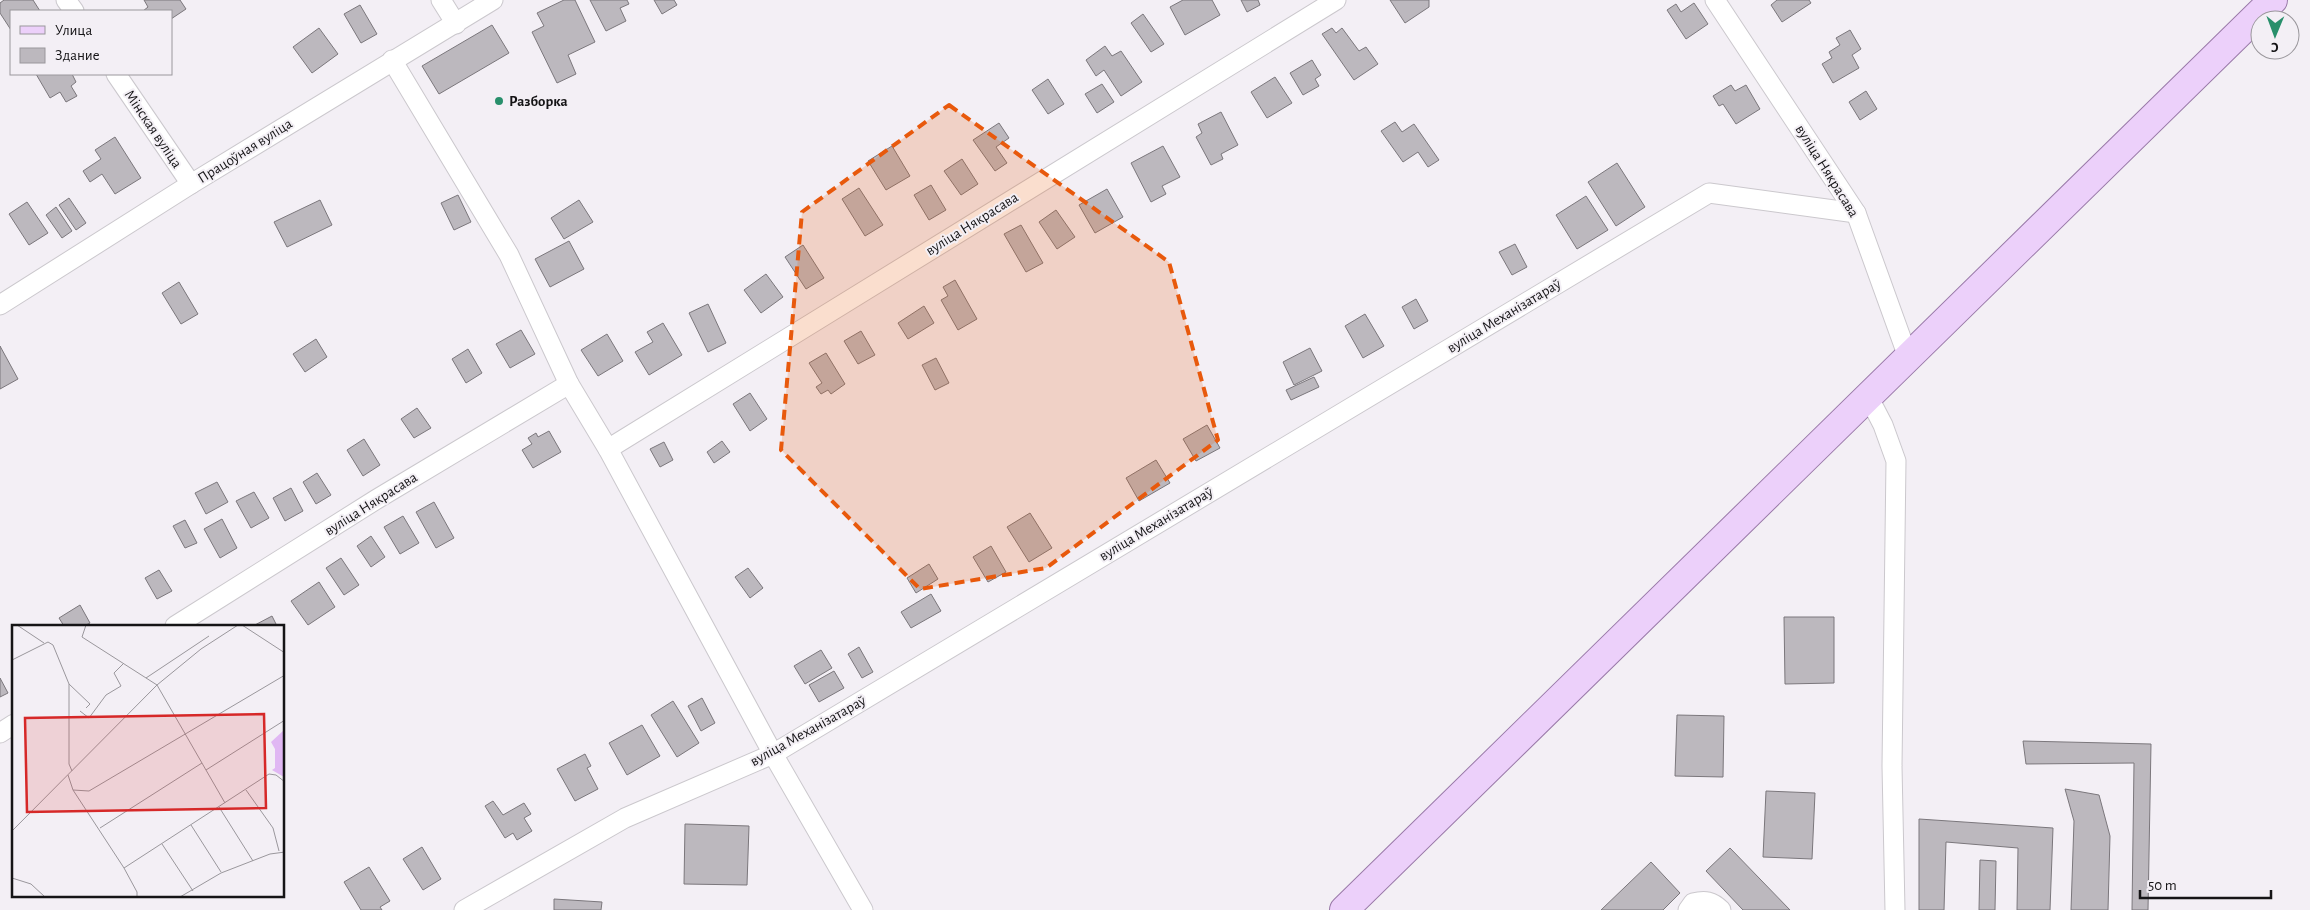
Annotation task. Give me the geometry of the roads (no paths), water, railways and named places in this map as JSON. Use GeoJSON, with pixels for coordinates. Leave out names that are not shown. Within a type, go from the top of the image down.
{"type":"FeatureCollection","features":[{"type":"Feature","properties":{"kind":"main road"},"geometry":{"type":"LineString","coordinates":[[1344,910],[2273,0]]}},
{"type":"Feature","properties":{"kind":"street"},"geometry":{"type":"LineString","coordinates":[[441,0],[456,24]]}},
{"type":"Feature","properties":{"kind":"street","name":"Працоўная вуліца"},"geometry":{"type":"LineString","coordinates":[[0,305],[191,184],[493,0]]}},
{"type":"Feature","properties":{"kind":"street","name":"вуліца Някрасава"},"geometry":{"type":"LineString","coordinates":[[608,449],[1336,0]]}},
{"type":"Feature","properties":{"kind":"street","name":"вуліца Някрасава"},"geometry":{"type":"LineString","coordinates":[[1715,0],[1856,213],[1908,357]]}},
{"type":"Feature","properties":{"kind":"street"},"geometry":{"type":"LineString","coordinates":[[392,60],[509,255],[569,384],[608,449],[773,754],[863,910]]}},
{"type":"Feature","properties":{"kind":"street","name":"Мінская вуліца"},"geometry":{"type":"LineString","coordinates":[[117,75],[191,184]]}},
{"type":"Feature","properties":{"kind":"street","name":"вуліца Механізатараў"},"geometry":{"type":"LineString","coordinates":[[464,910],[625,818],[773,754],[1710,193],[1856,213]]}},
{"type":"Feature","properties":{"kind":"street","name":"вуліца Някрасава"},"geometry":{"type":"LineString","coordinates":[[177,625],[377,499],[569,384]]}},
{"type":"Feature","properties":{"kind":"street"},"geometry":{"type":"LineString","coordinates":[[1868,396],[1883,425],[1896,462],[1892,766],[1894,910]]}},
{"type":"Feature","properties":{"kind":"street"},"geometry":{"type":"LineString","coordinates":[[0,733],[12,725]]}},
{"type":"Feature","properties":{"kind":"street"},"geometry":{"type":"LineString","coordinates":[[1688,910],[1693,903],[1703,901],[1714,903],[1721,910]]}},
{"type":"Feature","properties":{"kind":"place","name":"Разборка"},"geometry":{"type":"Point","coordinates":[499,101]}}]}
